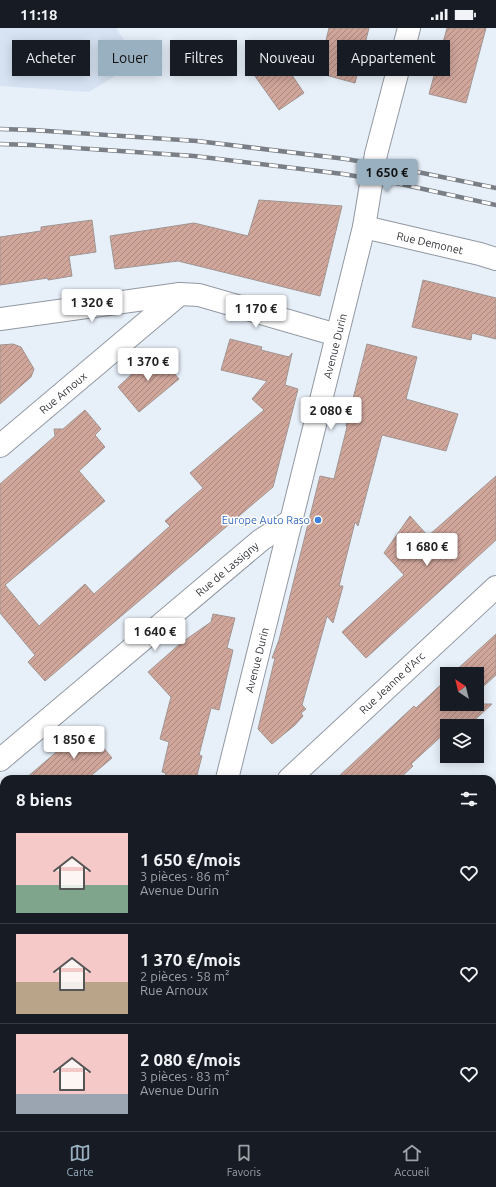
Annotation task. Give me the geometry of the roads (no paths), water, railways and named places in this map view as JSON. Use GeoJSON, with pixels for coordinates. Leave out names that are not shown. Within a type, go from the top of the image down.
{"type":"FeatureCollection","features":[{"type":"Feature","properties":{"kind":"street","name":"Avenue Durin"},"geometry":{"type":"LineString","coordinates":[[228,775],[364,227],[376,154],[409,28]]}},
{"type":"Feature","properties":{"kind":"street","name":"Rue Demonet"},"geometry":{"type":"LineString","coordinates":[[364,227],[496,259]]}},
{"type":"Feature","properties":{"kind":"street"},"geometry":{"type":"LineString","coordinates":[[0,319],[180,294],[199,295],[338,334]]}},
{"type":"Feature","properties":{"kind":"street","name":"Rue Arnoux"},"geometry":{"type":"LineString","coordinates":[[0,446],[180,294]]}},
{"type":"Feature","properties":{"kind":"street","name":"Rue de Lassigny"},"geometry":{"type":"LineString","coordinates":[[0,760],[261,540],[292,520]]}},
{"type":"Feature","properties":{"kind":"street","name":"Rue Jeanne d'Arc"},"geometry":{"type":"LineString","coordinates":[[293,775],[496,587]]}},
{"type":"Feature","properties":{"kind":"railway"},"geometry":{"type":"LineString","coordinates":[[0,129],[197,141],[346,159],[496,188]]}},
{"type":"Feature","properties":{"kind":"railway"},"geometry":{"type":"LineString","coordinates":[[0,144],[194,156],[343,174],[396,183],[496,205]]}},
{"type":"Feature","properties":{"kind":"place","name":"Europe Auto Raso"},"geometry":{"type":"Point","coordinates":[318,520]}}]}
